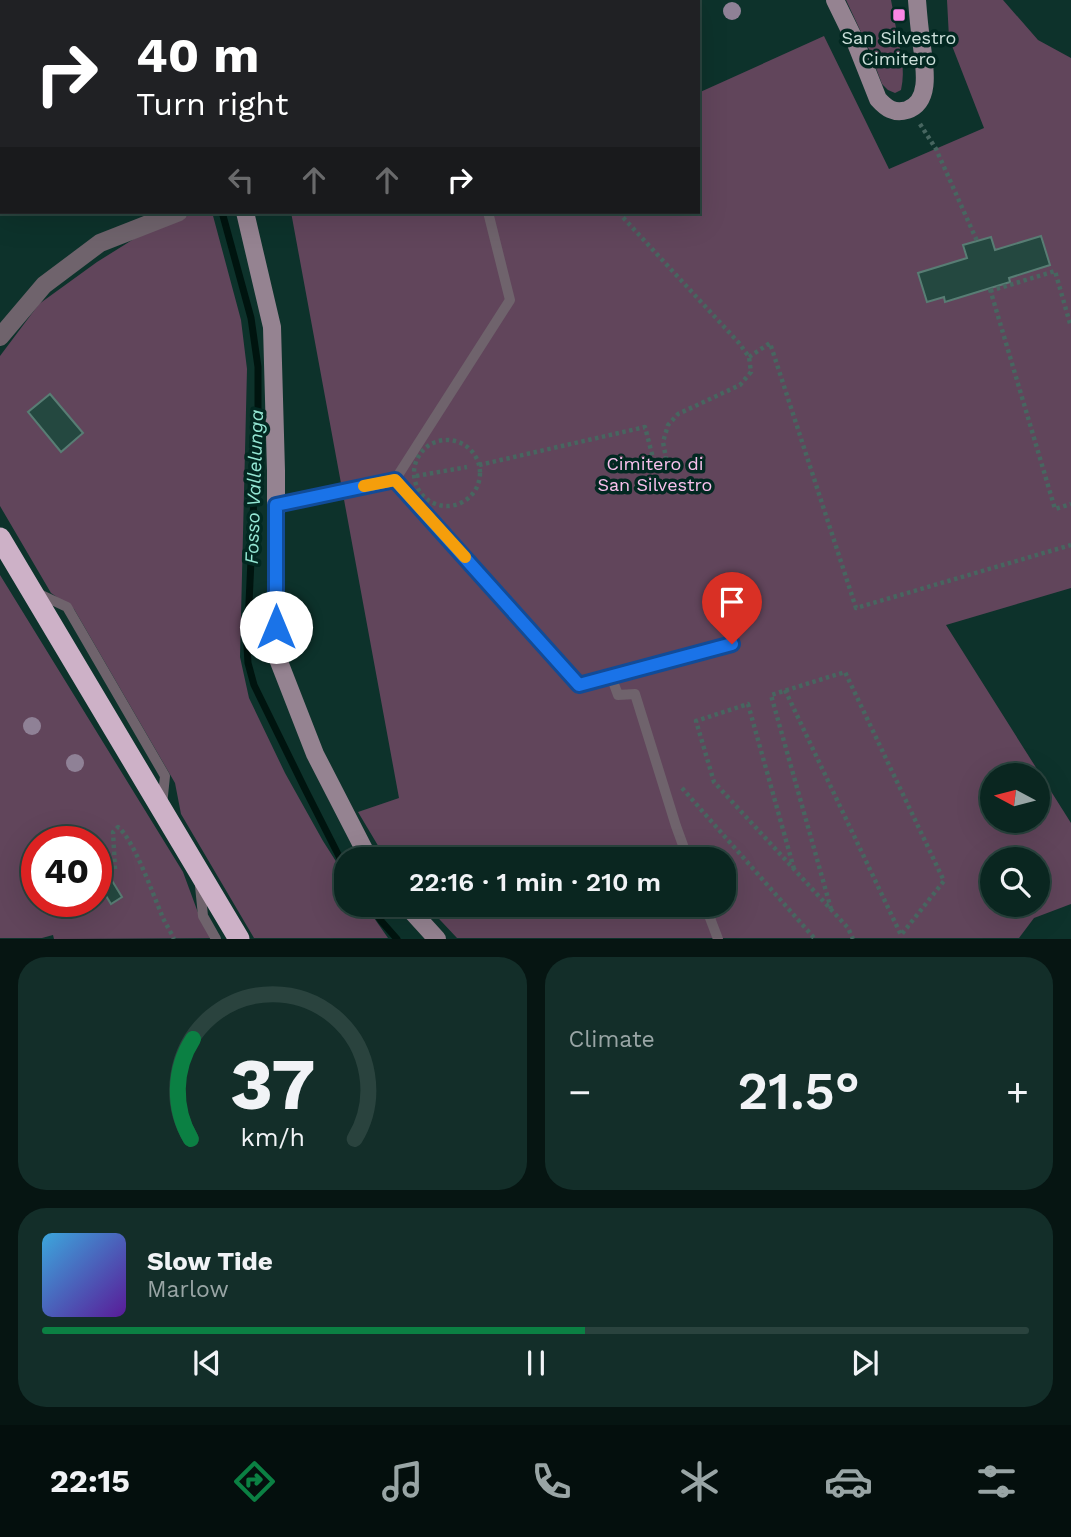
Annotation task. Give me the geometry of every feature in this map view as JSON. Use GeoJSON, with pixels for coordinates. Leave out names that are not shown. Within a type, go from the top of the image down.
{"type":"FeatureCollection","features":[{"type":"Feature","properties":{"kind":"highway"},"geometry":{"type":"LineString","coordinates":[[0,538],[239,939]]}},
{"type":"Feature","properties":{"kind":"street"},"geometry":{"type":"LineString","coordinates":[[835,0],[856,41],[878,99],[884,107],[893,111],[910,109],[921,98],[925,74],[917,0]]}},
{"type":"Feature","properties":{"kind":"street"},"geometry":{"type":"LineString","coordinates":[[0,337],[44,285],[100,243],[174,214]]}},
{"type":"Feature","properties":{"kind":"street"},"geometry":{"type":"LineString","coordinates":[[245,214],[272,327],[276,654],[315,754],[363,847]]}},
{"type":"Feature","properties":{"kind":"street"},"geometry":{"type":"LineString","coordinates":[[418,917],[437,939]]}},
{"type":"Feature","properties":{"kind":"lane"},"geometry":{"type":"LineString","coordinates":[[276,505],[395,480],[510,300],[488,214]]}},
{"type":"Feature","properties":{"kind":"lane"},"geometry":{"type":"LineString","coordinates":[[395,480],[579,685],[732,644]]}},
{"type":"Feature","properties":{"kind":"lane"},"geometry":{"type":"LineString","coordinates":[[611,676],[618,695],[635,694],[684,847]]}},
{"type":"Feature","properties":{"kind":"lane"},"geometry":{"type":"LineString","coordinates":[[199,872],[204,916],[216,939]]}},
{"type":"Feature","properties":{"kind":"lane"},"geometry":{"type":"LineString","coordinates":[[710,917],[718,939]]}},
{"type":"Feature","properties":{"kind":"path"},"geometry":{"type":"LineString","coordinates":[[910,109],[936,149],[978,241]]}},
{"type":"Feature","properties":{"kind":"path"},"geometry":{"type":"LineString","coordinates":[[479,465],[645,427],[654,462],[667,458],[663,442],[668,425],[678,414],[740,385],[751,372],[749,357],[728,330],[620,214]]}},
{"type":"Feature","properties":{"kind":"path"},"geometry":{"type":"LineString","coordinates":[[1071,327],[1055,271],[990,290],[1055,509],[1071,504]]}},
{"type":"Feature","properties":{"kind":"path"},"geometry":{"type":"LineString","coordinates":[[749,357],[770,343],[856,608],[1071,545]]}},
{"type":"Feature","properties":{"kind":"path"},"geometry":{"type":"LineString","coordinates":[[441,440],[451,440],[469,448],[479,465],[480,475],[473,493],[466,500],[448,506],[429,501],[417,486],[414,477],[418,457],[432,443],[441,440]]}},
{"type":"Feature","properties":{"kind":"path"},"geometry":{"type":"LineString","coordinates":[[395,480],[467,467]]}},
{"type":"Feature","properties":{"kind":"path"},"geometry":{"type":"LineString","coordinates":[[785,691],[901,935],[944,881],[845,672],[771,695],[831,909]]}},
{"type":"Feature","properties":{"kind":"path"},"geometry":{"type":"LineString","coordinates":[[794,869],[748,704],[696,721],[714,782],[848,928],[853,939]]}},
{"type":"Feature","properties":{"kind":"path"},"geometry":{"type":"LineString","coordinates":[[663,785],[676,781],[815,939]]}},
{"type":"Feature","properties":{"kind":"path"},"geometry":{"type":"LineString","coordinates":[[116,869],[113,832],[118,827],[132,846],[174,939]]}},
{"type":"Feature","properties":{"kind":"green space"},"geometry":{"type":"Polygon","coordinates":[[[846,0],[891,0],[902,59],[901,90],[895,93],[882,84],[846,0]]]}},
{"type":"Feature","properties":{"kind":"green space","name":"Cimitero di San Silvestro"},"geometry":{"type":"Polygon","coordinates":[[[947,0],[1003,0],[1038,40],[1071,58],[1071,588],[946,625],[1033,763],[980,763],[980,833],[1050,833],[1050,790],[1071,823],[1071,904],[1050,912],[1050,847],[980,847],[980,917],[1037,917],[1019,938],[457,938],[437,917],[736,917],[736,847],[379,847],[358,812],[399,798],[291,214],[700,214],[700,92],[824,36],[889,169],[984,128],[949,38],[947,0]]]}},
{"type":"Feature","properties":{"kind":"green space"},"geometry":{"type":"Polygon","coordinates":[[[193,214],[213,214],[241,320],[247,369],[240,657],[249,698],[285,773],[334,858],[334,917],[373,917],[388,938],[254,938],[181,814],[175,783],[74,609],[51,593],[0,506],[0,356],[39,304],[97,262],[145,232],[193,214]]]}},
{"type":"Feature","properties":{"kind":"green space"},"geometry":{"type":"Polygon","coordinates":[[[0,575],[183,872],[200,918],[212,938],[54,939],[53,935],[42,938],[0,938],[0,575]]]}},
{"type":"Feature","properties":{"kind":"building"},"geometry":{"type":"Polygon","coordinates":[[[1041,236],[1050,265],[1009,278],[1010,282],[945,302],[944,297],[927,302],[918,273],[967,258],[963,245],[991,237],[995,250],[1041,236]]]}},
{"type":"Feature","properties":{"kind":"building"},"geometry":{"type":"Polygon","coordinates":[[[50,394],[83,433],[61,452],[28,412],[50,394]]]}},
{"type":"Feature","properties":{"kind":"building"},"geometry":{"type":"Polygon","coordinates":[[[112,881],[122,897],[112,903],[112,881]]]}},
{"type":"Feature","properties":{"kind":"waterway","name":"Fosso Vallelunga"},"geometry":{"type":"LineString","coordinates":[[223,214],[251,318],[258,367],[248,663],[254,685],[334,847]]}},
{"type":"Feature","properties":{"kind":"waterway","name":"Fosso Vallelunga"},"geometry":{"type":"LineString","coordinates":[[378,917],[397,939]]}},
{"type":"Feature","properties":{"kind":"slow traffic"},"geometry":{"type":"LineString","coordinates":[[364,486],[395,480],[465,557]]}},
{"type":"Feature","properties":{"kind":"place","name":"San Silvestro Cimitero"},"geometry":{"type":"Point","coordinates":[899,15]}},
{"type":"Feature","properties":{"kind":"route"},"geometry":{"type":"LineString","coordinates":[[276,627],[276,505],[395,480],[579,685],[732,644]]}}]}
